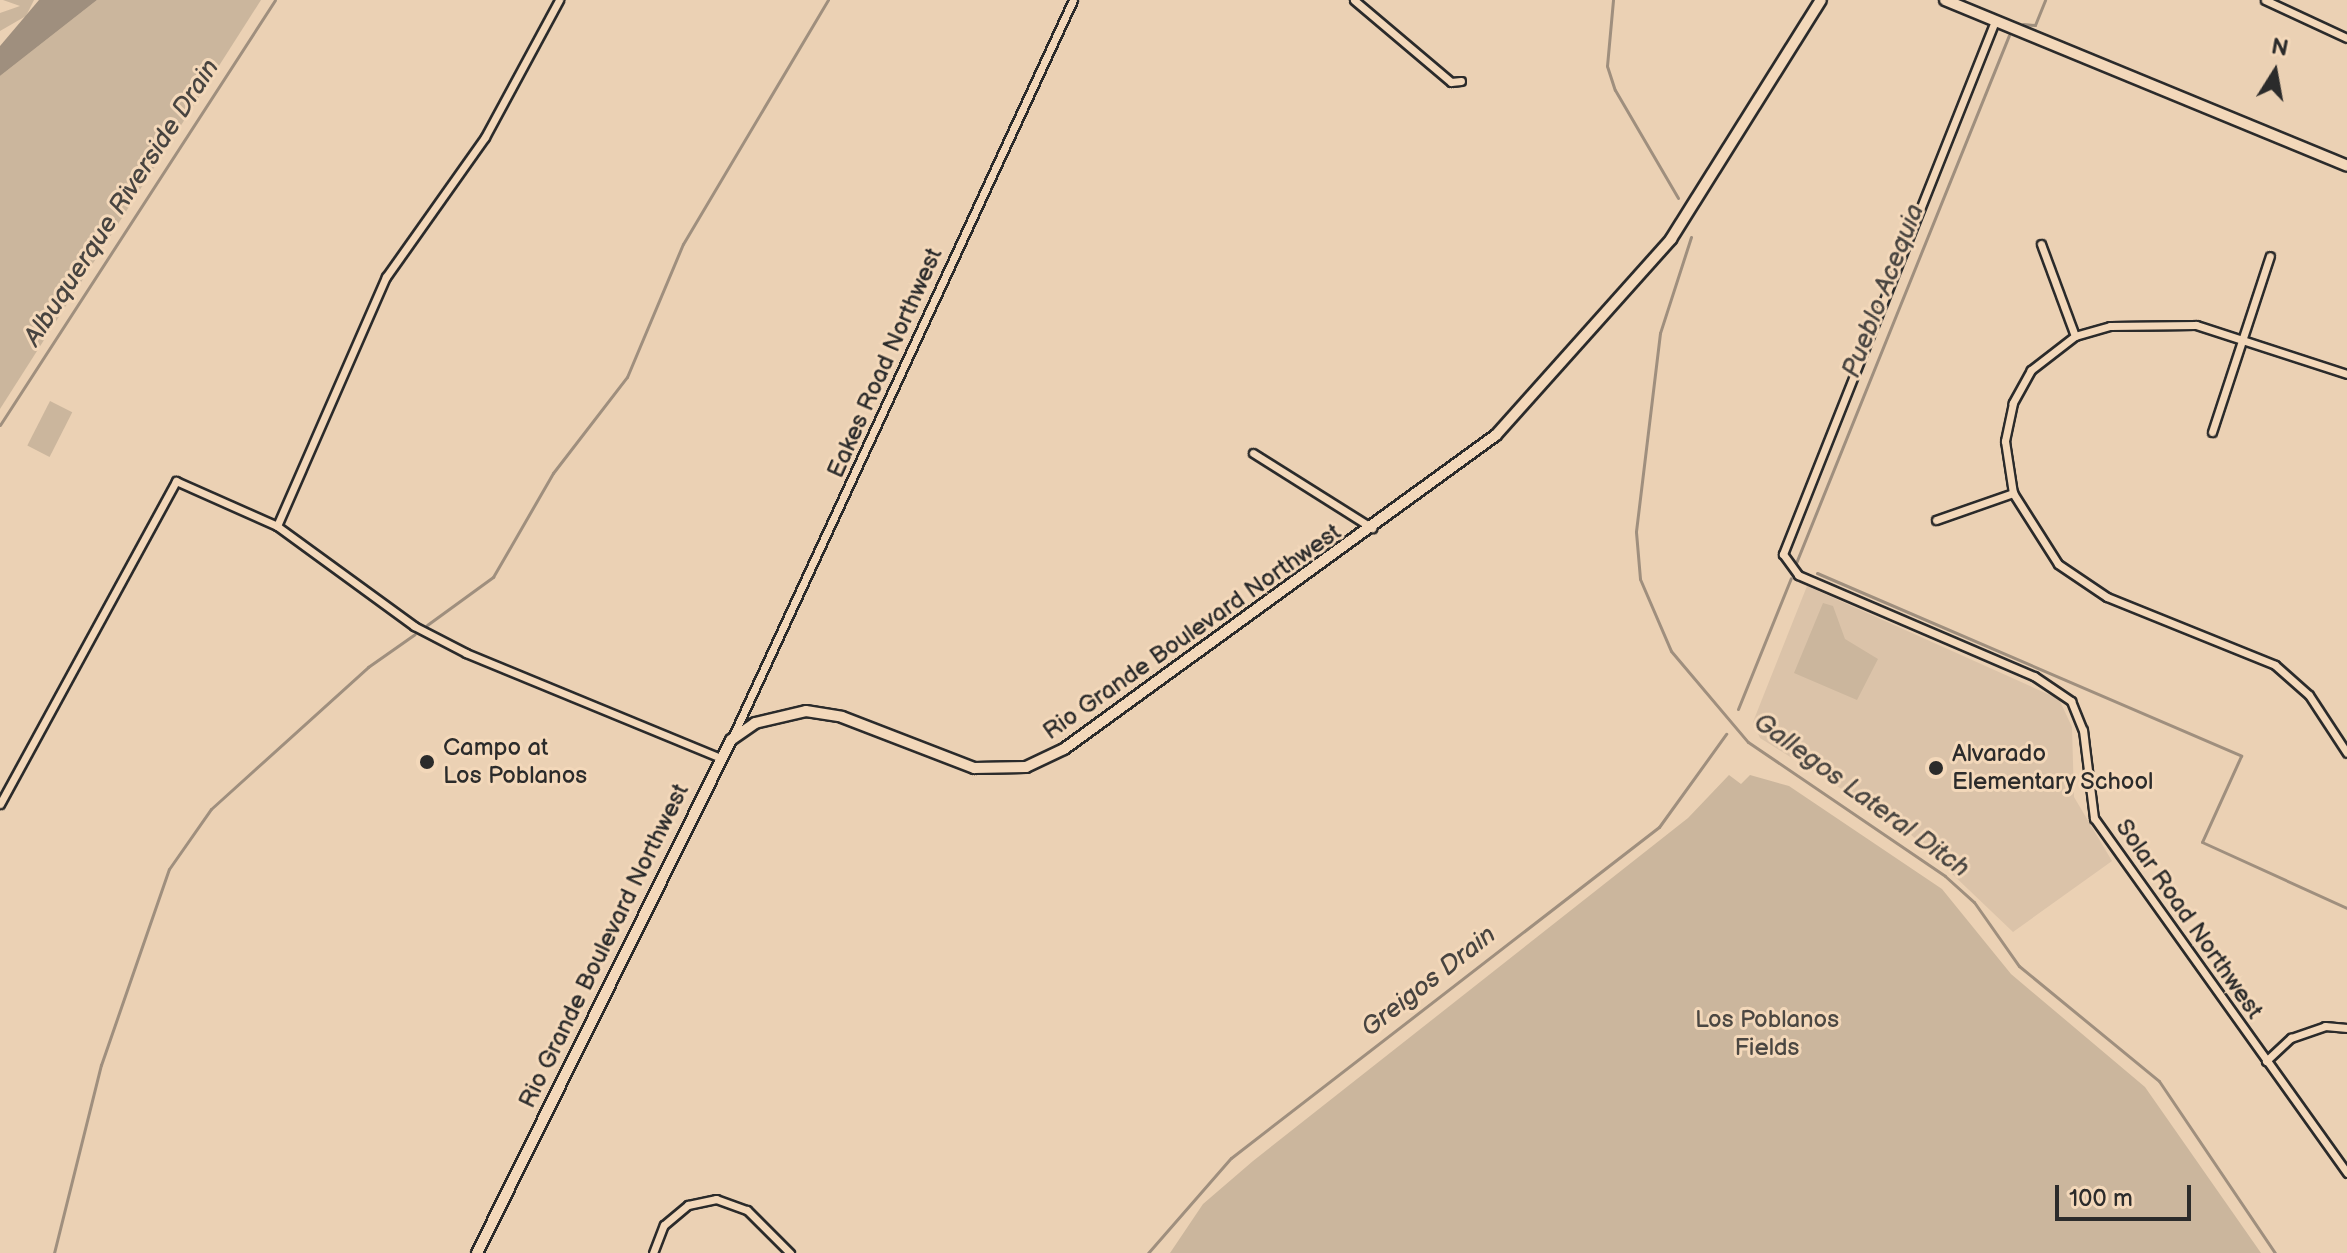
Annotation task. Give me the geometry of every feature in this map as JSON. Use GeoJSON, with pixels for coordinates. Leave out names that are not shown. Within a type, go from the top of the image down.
{"type":"FeatureCollection","features":[{"type":"Feature","properties":{"kind":"street"},"geometry":{"type":"LineString","coordinates":[[277,526],[386,277],[485,137],[559,0]]}},
{"type":"Feature","properties":{"kind":"street","name":"Eakes Road Northwest"},"geometry":{"type":"LineString","coordinates":[[731,740],[1073,0]]}},
{"type":"Feature","properties":{"kind":"street"},"geometry":{"type":"LineString","coordinates":[[1354,0],[1451,82],[1461,81]]}},
{"type":"Feature","properties":{"kind":"street","name":"Rio Grande Boulevard Northwest"},"geometry":{"type":"LineString","coordinates":[[477,1253],[718,757],[731,740],[782,715],[816,712],[974,768],[1026,767],[1064,749],[1496,435],[1671,239],[1821,0]]}},
{"type":"Feature","properties":{"kind":"street"},"geometry":{"type":"LineString","coordinates":[[1945,0],[2347,166]]}},
{"type":"Feature","properties":{"kind":"street"},"geometry":{"type":"LineString","coordinates":[[2265,0],[2347,38]]}},
{"type":"Feature","properties":{"kind":"street","name":"Solar Road Northwest"},"geometry":{"type":"LineString","coordinates":[[1995,21],[1783,554],[1798,575],[2034,676],[2071,701],[2083,730],[2094,818],[2347,1173]]}},
{"type":"Feature","properties":{"kind":"street"},"geometry":{"type":"LineString","coordinates":[[2041,244],[2075,336]]}},
{"type":"Feature","properties":{"kind":"street"},"geometry":{"type":"LineString","coordinates":[[2212,432],[2270,256]]}},
{"type":"Feature","properties":{"kind":"street"},"geometry":{"type":"LineString","coordinates":[[2347,374],[2241,339],[2168,321],[2075,336],[2031,370],[2013,403],[2005,441],[2013,493],[2066,570],[2127,606],[2275,665],[2309,695],[2347,753]]}},
{"type":"Feature","properties":{"kind":"street"},"geometry":{"type":"LineString","coordinates":[[1253,453],[1372,528]]}},
{"type":"Feature","properties":{"kind":"street"},"geometry":{"type":"LineString","coordinates":[[0,804],[176,481],[277,526],[414,626],[466,653],[718,757]]}},
{"type":"Feature","properties":{"kind":"street"},"geometry":{"type":"LineString","coordinates":[[1936,520],[2013,493]]}},
{"type":"Feature","properties":{"kind":"street"},"geometry":{"type":"LineString","coordinates":[[2266,1061],[2291,1038],[2325,1026],[2347,1028]]}},
{"type":"Feature","properties":{"kind":"street"},"geometry":{"type":"LineString","coordinates":[[653,1253],[664,1225],[688,1205],[716,1199],[747,1210],[790,1253]]}},
{"type":"Feature","properties":{"kind":"shaded area"},"geometry":{"type":"Polygon","coordinates":[[[39,0],[97,0],[0,76],[0,46],[39,0]]]}},
{"type":"Feature","properties":{"kind":"shaded area","name":"Alvarado Elementary School"},"geometry":{"type":"Polygon","coordinates":[[[1807,586],[2059,699],[2072,727],[2074,797],[2112,861],[2013,932],[1904,828],[1760,738],[1753,722],[1807,586]]]}},
{"type":"Feature","properties":{"kind":"green space"},"geometry":{"type":"Polygon","coordinates":[[[3,0],[34,0],[26,16],[0,31],[0,13],[20,6],[3,0]]]}},
{"type":"Feature","properties":{"kind":"green space"},"geometry":{"type":"Polygon","coordinates":[[[97,0],[261,0],[0,409],[0,76],[97,0]]]}},
{"type":"Feature","properties":{"kind":"green space"},"geometry":{"type":"Polygon","coordinates":[[[50,401],[72,412],[50,457],[27,446],[50,401]]]}},
{"type":"Feature","properties":{"kind":"green space"},"geometry":{"type":"Polygon","coordinates":[[[1823,603],[1833,606],[1845,639],[1878,659],[1857,700],[1794,673],[1823,603]]]}},
{"type":"Feature","properties":{"kind":"green space","name":"Los Poblanos Fields"},"geometry":{"type":"Polygon","coordinates":[[[1729,775],[1741,784],[1750,775],[1789,786],[1942,889],[2011,974],[2145,1087],[2261,1253],[1170,1253],[1203,1204],[1253,1161],[1688,818],[1729,775]]]}},
{"type":"Feature","properties":{"kind":"waterway","name":"Albuquerque Riverside Drain"},"geometry":{"type":"LineString","coordinates":[[0,425],[275,0]]}},
{"type":"Feature","properties":{"kind":"waterway"},"geometry":{"type":"LineString","coordinates":[[427,625],[493,577],[553,473],[627,377],[683,244],[828,0]]}},
{"type":"Feature","properties":{"kind":"waterway","name":"Gallegos Lateral Ditch"},"geometry":{"type":"LineString","coordinates":[[1613,0],[1607,66],[1615,90],[1678,198]]}},
{"type":"Feature","properties":{"kind":"waterway","name":"Pueblo Acequia"},"geometry":{"type":"LineString","coordinates":[[2023,24],[2035,25],[2045,0]]}},
{"type":"Feature","properties":{"kind":"waterway","name":"Pueblo Acequia"},"geometry":{"type":"LineString","coordinates":[[1796,563],[2009,35]]}},
{"type":"Feature","properties":{"kind":"waterway","name":"Gallegos Lateral Ditch"},"geometry":{"type":"LineString","coordinates":[[1691,237],[1660,333],[1636,532],[1640,579],[1671,651],[1748,742],[1945,876],[1974,902],[2019,966],[2159,1081],[2275,1253]]}},
{"type":"Feature","properties":{"kind":"waterway"},"geometry":{"type":"LineString","coordinates":[[1817,573],[2241,756],[2202,842],[2347,908]]}},
{"type":"Feature","properties":{"kind":"waterway","name":"Pueblo Acequia"},"geometry":{"type":"LineString","coordinates":[[1738,709],[1791,578]]}},
{"type":"Feature","properties":{"kind":"waterway"},"geometry":{"type":"LineString","coordinates":[[54,1253],[101,1065],[169,869],[211,809],[368,667],[415,634]]}},
{"type":"Feature","properties":{"kind":"waterway","name":"Greigos Drain"},"geometry":{"type":"LineString","coordinates":[[1148,1253],[1231,1158],[1659,827],[1726,734]]}},
{"type":"Feature","properties":{"kind":"place","name":"Campo at Los Poblanos"},"geometry":{"type":"Point","coordinates":[427,762]}},
{"type":"Feature","properties":{"kind":"place","name":"Alvarado Elementary School"},"geometry":{"type":"Point","coordinates":[1936,768]}}]}
